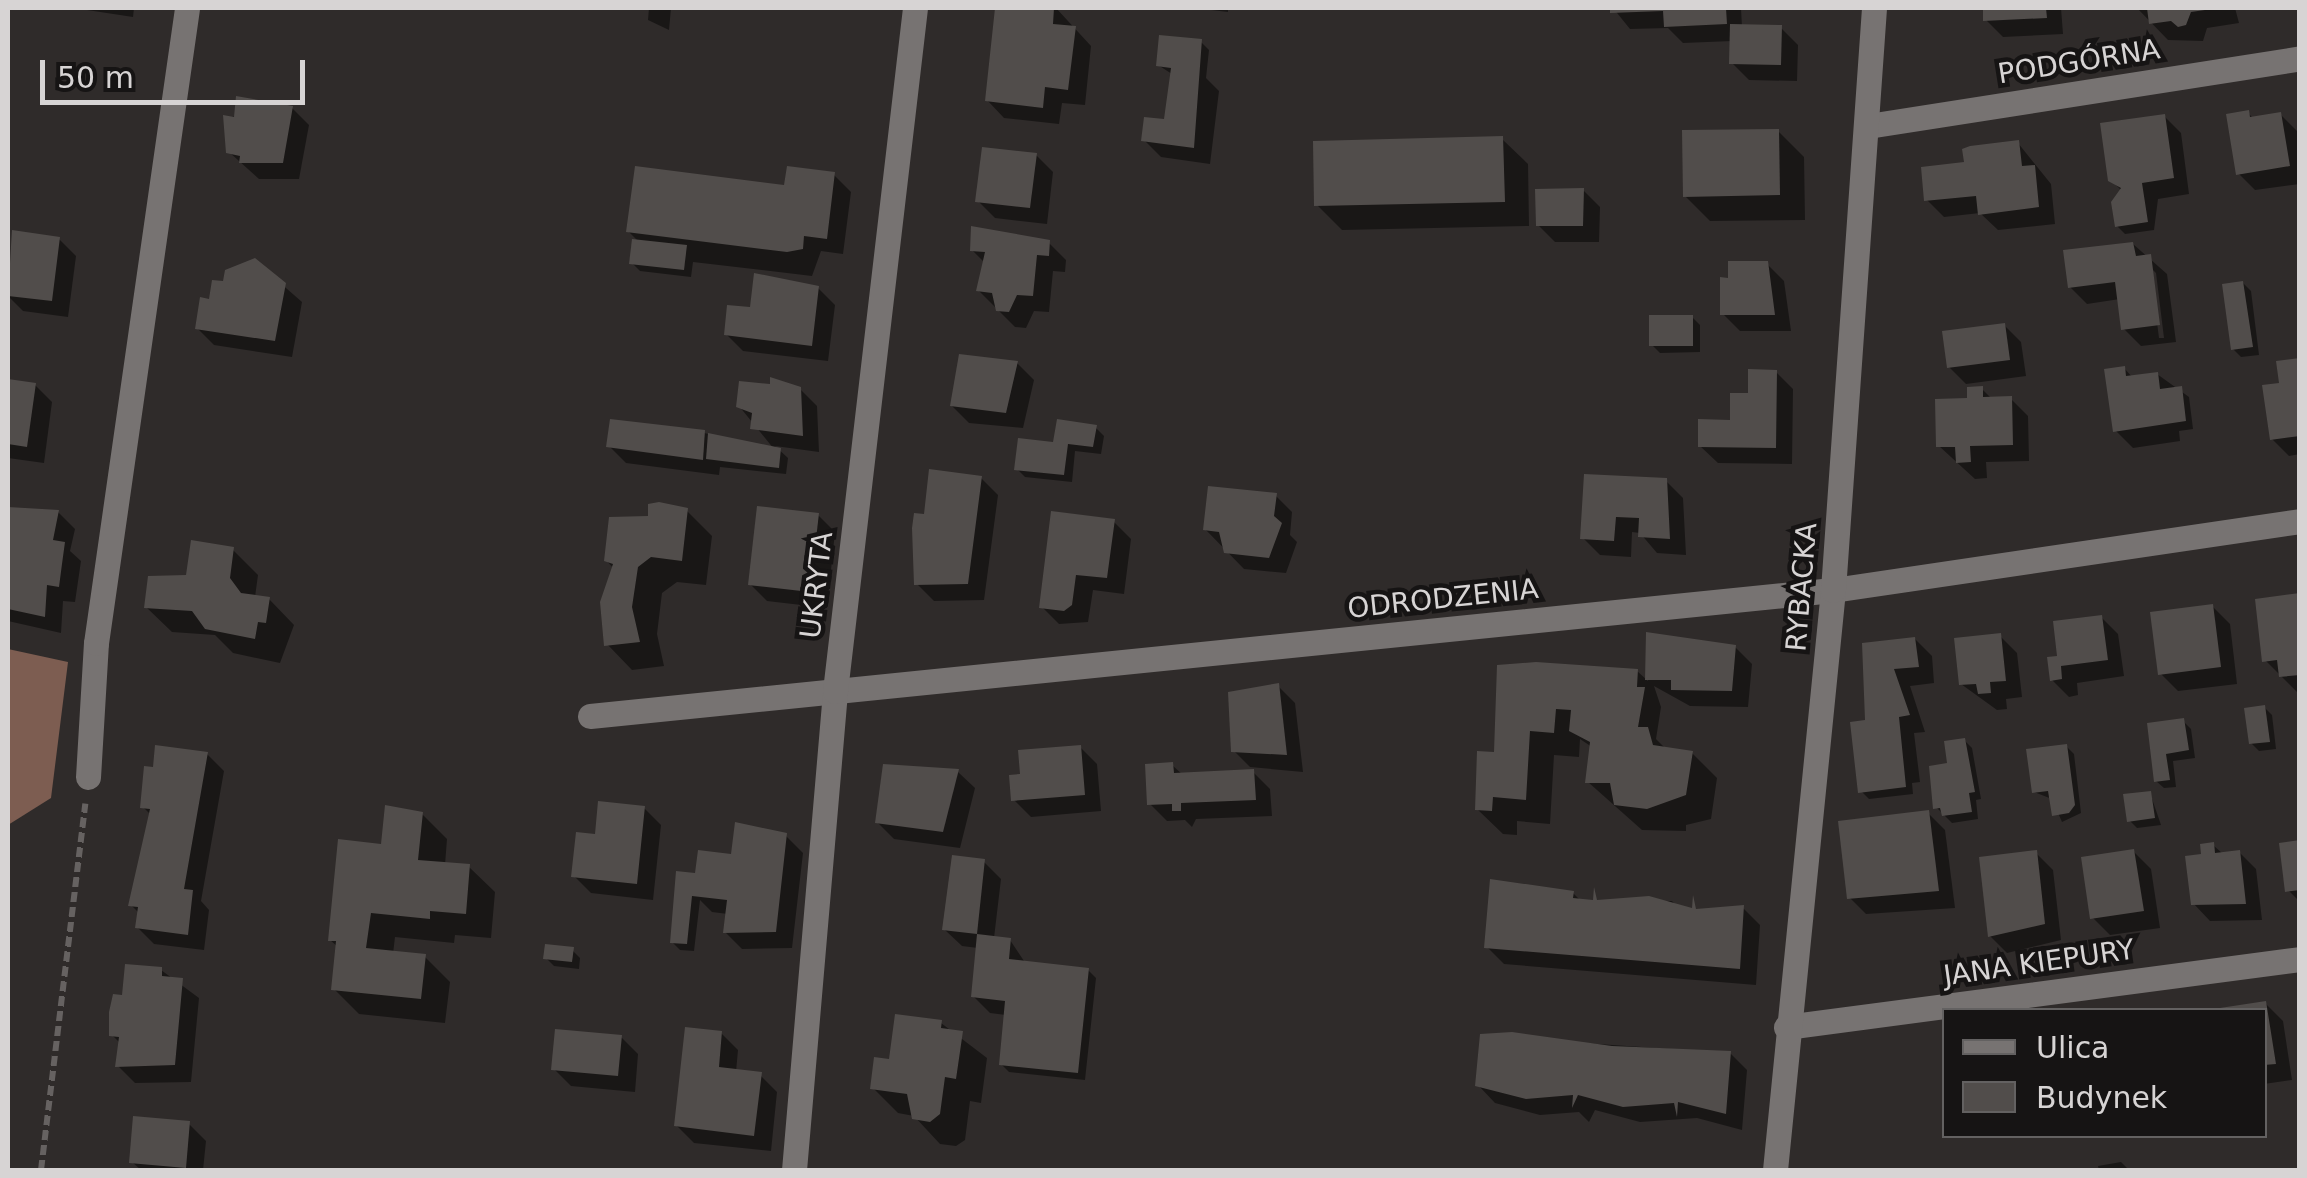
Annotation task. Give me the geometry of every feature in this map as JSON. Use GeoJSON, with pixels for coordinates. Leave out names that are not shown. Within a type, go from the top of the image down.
{"type":"FeatureCollection","features":[{"type":"Feature","properties":{"kind":"street"},"geometry":{"type":"LineString","coordinates":[[88,778],[96,643],[188,8]]}},
{"type":"Feature","properties":{"kind":"street","name":"UKRYTA"},"geometry":{"type":"LineString","coordinates":[[794,1170],[835,691],[914,8]]}},
{"type":"Feature","properties":{"kind":"street","name":"RYBACKA"},"geometry":{"type":"LineString","coordinates":[[1775,1170],[1786,1027],[1833,590],[1874,8]]}},
{"type":"Feature","properties":{"kind":"street","name":"PODGÓRNA"},"geometry":{"type":"LineString","coordinates":[[1868,126],[2300,58]]}},
{"type":"Feature","properties":{"kind":"street","name":"ODRODZENIA"},"geometry":{"type":"LineString","coordinates":[[590,716],[1833,590],[2300,521]]}},
{"type":"Feature","properties":{"kind":"street","name":"JANA KIEPURY"},"geometry":{"type":"LineString","coordinates":[[1786,1027],[2300,959]]}},
{"type":"Feature","properties":{"kind":"path"},"geometry":{"type":"LineString","coordinates":[[41,1170],[88,778]]}},
{"type":"Feature","properties":{"kind":"shaded area"},"geometry":{"type":"Polygon","coordinates":[[[8,649],[68,662],[51,798],[8,825],[8,649]]]}},
{"type":"Feature","properties":{"kind":"building"},"geometry":{"type":"Polygon","coordinates":[[[995,8],[1054,8],[1053,24],[1076,26],[1068,90],[1045,87],[1043,108],[985,101],[995,8]]]}},
{"type":"Feature","properties":{"kind":"building"},"geometry":{"type":"Polygon","coordinates":[[[1610,8],[1726,8],[1727,24],[1664,27],[1663,11],[1610,13],[1610,8]]]}},
{"type":"Feature","properties":{"kind":"building"},"geometry":{"type":"Polygon","coordinates":[[[1983,8],[2046,8],[2047,18],[1983,21],[1983,8]]]}},
{"type":"Feature","properties":{"kind":"building"},"geometry":{"type":"Polygon","coordinates":[[[2147,8],[2205,10],[2191,12],[2186,25],[2178,27],[2171,21],[2149,24],[2147,8]]]}},
{"type":"Feature","properties":{"kind":"building"},"geometry":{"type":"Polygon","coordinates":[[[1730,24],[1782,25],[1781,65],[1729,64],[1730,24]]]}},
{"type":"Feature","properties":{"kind":"building"},"geometry":{"type":"Polygon","coordinates":[[[1159,35],[1202,39],[1194,148],[1141,141],[1144,117],[1164,119],[1171,68],[1156,66],[1159,35]]]}},
{"type":"Feature","properties":{"kind":"building"},"geometry":{"type":"Polygon","coordinates":[[[236,96],[293,106],[283,163],[239,163],[240,156],[226,153],[223,115],[234,117],[236,96]]]}},
{"type":"Feature","properties":{"kind":"building"},"geometry":{"type":"Polygon","coordinates":[[[2249,110],[2250,117],[2281,112],[2290,166],[2236,175],[2226,114],[2249,110]]]}},
{"type":"Feature","properties":{"kind":"building"},"geometry":{"type":"Polygon","coordinates":[[[2165,114],[2174,178],[2142,183],[2148,222],[2115,227],[2111,202],[2121,188],[2108,181],[2100,123],[2165,114]]]}},
{"type":"Feature","properties":{"kind":"building"},"geometry":{"type":"Polygon","coordinates":[[[1779,129],[1780,195],[1683,197],[1682,130],[1779,129]]]}},
{"type":"Feature","properties":{"kind":"building"},"geometry":{"type":"Polygon","coordinates":[[[1503,136],[1505,202],[1314,206],[1313,141],[1503,136]]]}},
{"type":"Feature","properties":{"kind":"building"},"geometry":{"type":"Polygon","coordinates":[[[2019,140],[2022,166],[2035,165],[2039,207],[1978,215],[1976,196],[1924,201],[1921,167],[1964,162],[1962,149],[1970,146],[2019,140]]]}},
{"type":"Feature","properties":{"kind":"building"},"geometry":{"type":"Polygon","coordinates":[[[982,147],[1037,153],[1030,208],[975,202],[982,147]]]}},
{"type":"Feature","properties":{"kind":"building"},"geometry":{"type":"Polygon","coordinates":[[[635,166],[784,185],[787,166],[835,172],[827,239],[804,236],[803,249],[787,252],[626,232],[635,166]]]}},
{"type":"Feature","properties":{"kind":"building"},"geometry":{"type":"Polygon","coordinates":[[[1584,188],[1583,226],[1536,226],[1535,189],[1584,188]]]}},
{"type":"Feature","properties":{"kind":"building"},"geometry":{"type":"Polygon","coordinates":[[[971,226],[1050,240],[1049,256],[1037,255],[1033,296],[1017,295],[1009,312],[996,311],[992,293],[976,291],[985,252],[970,251],[971,226]]]}},
{"type":"Feature","properties":{"kind":"building"},"geometry":{"type":"Polygon","coordinates":[[[12,230],[60,237],[52,301],[8,296],[12,230]]]}},
{"type":"Feature","properties":{"kind":"building"},"geometry":{"type":"Polygon","coordinates":[[[632,239],[687,245],[684,270],[629,264],[632,239]]]}},
{"type":"Feature","properties":{"kind":"building"},"geometry":{"type":"Polygon","coordinates":[[[2133,242],[2136,256],[2151,254],[2160,325],[2121,330],[2115,282],[2068,288],[2063,250],[2133,242]]]}},
{"type":"Feature","properties":{"kind":"building"},"geometry":{"type":"Polygon","coordinates":[[[255,258],[286,283],[275,341],[195,329],[200,297],[209,299],[212,280],[223,281],[225,270],[255,258]]]}},
{"type":"Feature","properties":{"kind":"building"},"geometry":{"type":"Polygon","coordinates":[[[1728,261],[1768,261],[1775,315],[1720,315],[1720,277],[1728,278],[1728,261]]]}},
{"type":"Feature","properties":{"kind":"building"},"geometry":{"type":"Polygon","coordinates":[[[754,273],[819,286],[812,346],[724,335],[727,305],[750,307],[754,273]]]}},
{"type":"Feature","properties":{"kind":"building"},"geometry":{"type":"Polygon","coordinates":[[[2243,281],[2253,347],[2231,350],[2222,284],[2243,281]]]}},
{"type":"Feature","properties":{"kind":"building"},"geometry":{"type":"Polygon","coordinates":[[[1649,315],[1693,315],[1693,346],[1649,346],[1649,315]]]}},
{"type":"Feature","properties":{"kind":"building"},"geometry":{"type":"Polygon","coordinates":[[[2005,323],[2010,360],[1947,368],[1942,331],[2005,323]]]}},
{"type":"Feature","properties":{"kind":"building"},"geometry":{"type":"Polygon","coordinates":[[[959,354],[1018,361],[1006,413],[950,406],[959,354]]]}},
{"type":"Feature","properties":{"kind":"building"},"geometry":{"type":"Polygon","coordinates":[[[2300,358],[2300,436],[2270,440],[2262,385],[2279,383],[2276,361],[2300,358]]]}},
{"type":"Feature","properties":{"kind":"building"},"geometry":{"type":"Polygon","coordinates":[[[2125,366],[2126,376],[2158,372],[2160,389],[2182,386],[2186,421],[2113,432],[2104,369],[2125,366]]]}},
{"type":"Feature","properties":{"kind":"building"},"geometry":{"type":"Polygon","coordinates":[[[1748,369],[1777,370],[1776,448],[1698,447],[1698,419],[1730,420],[1730,393],[1748,393],[1748,369]]]}},
{"type":"Feature","properties":{"kind":"building"},"geometry":{"type":"Polygon","coordinates":[[[770,377],[801,387],[803,436],[750,429],[752,413],[736,407],[739,381],[770,384],[770,377]]]}},
{"type":"Feature","properties":{"kind":"building"},"geometry":{"type":"Polygon","coordinates":[[[8,379],[36,383],[27,447],[8,444],[8,379]]]}},
{"type":"Feature","properties":{"kind":"building"},"geometry":{"type":"Polygon","coordinates":[[[1983,386],[1983,397],[2012,396],[2013,445],[1970,446],[1971,462],[1956,463],[1955,447],[1936,447],[1935,399],[1967,398],[1967,387],[1983,386]]]}},
{"type":"Feature","properties":{"kind":"building"},"geometry":{"type":"Polygon","coordinates":[[[610,419],[705,430],[703,460],[606,447],[610,419]]]}},
{"type":"Feature","properties":{"kind":"building"},"geometry":{"type":"Polygon","coordinates":[[[1057,419],[1097,425],[1093,447],[1068,444],[1064,475],[1014,470],[1018,438],[1053,442],[1057,419]]]}},
{"type":"Feature","properties":{"kind":"building"},"geometry":{"type":"Polygon","coordinates":[[[708,433],[781,448],[779,468],[706,459],[708,433]]]}},
{"type":"Feature","properties":{"kind":"building"},"geometry":{"type":"Polygon","coordinates":[[[929,469],[982,476],[968,584],[914,585],[912,528],[914,513],[924,514],[929,469]]]}},
{"type":"Feature","properties":{"kind":"building"},"geometry":{"type":"Polygon","coordinates":[[[1584,474],[1667,478],[1670,539],[1638,537],[1639,518],[1616,517],[1614,541],[1580,539],[1584,474]]]}},
{"type":"Feature","properties":{"kind":"building"},"geometry":{"type":"Polygon","coordinates":[[[1208,486],[1277,493],[1274,516],[1282,523],[1269,558],[1224,553],[1219,532],[1203,530],[1208,486]]]}},
{"type":"Feature","properties":{"kind":"building"},"geometry":{"type":"Polygon","coordinates":[[[659,502],[688,508],[682,561],[651,557],[638,567],[632,607],[640,642],[604,646],[600,602],[613,564],[604,561],[609,517],[648,516],[648,504],[659,502]]]}},
{"type":"Feature","properties":{"kind":"building"},"geometry":{"type":"Polygon","coordinates":[[[757,506],[819,513],[810,592],[748,585],[757,506]]]}},
{"type":"Feature","properties":{"kind":"building"},"geometry":{"type":"Polygon","coordinates":[[[8,507],[59,510],[53,540],[65,542],[59,587],[47,585],[45,617],[8,609],[8,507]]]}},
{"type":"Feature","properties":{"kind":"building"},"geometry":{"type":"Polygon","coordinates":[[[1051,511],[1115,519],[1107,578],[1076,575],[1072,605],[1064,611],[1039,608],[1051,511]]]}},
{"type":"Feature","properties":{"kind":"building"},"geometry":{"type":"Polygon","coordinates":[[[191,540],[234,547],[230,578],[241,593],[270,597],[266,623],[258,622],[255,639],[205,629],[192,611],[144,608],[148,576],[186,575],[191,540]]]}},
{"type":"Feature","properties":{"kind":"building"},"geometry":{"type":"Polygon","coordinates":[[[2300,593],[2300,675],[2279,677],[2277,660],[2262,662],[2255,599],[2300,593]]]}},
{"type":"Feature","properties":{"kind":"building"},"geometry":{"type":"Polygon","coordinates":[[[2213,604],[2221,667],[2158,675],[2150,612],[2213,604]]]}},
{"type":"Feature","properties":{"kind":"building"},"geometry":{"type":"Polygon","coordinates":[[[2102,615],[2108,660],[2061,666],[2062,679],[2050,681],[2047,657],[2057,656],[2053,621],[2102,615]]]}},
{"type":"Feature","properties":{"kind":"building"},"geometry":{"type":"Polygon","coordinates":[[[1646,632],[1736,645],[1732,691],[1671,690],[1671,680],[1645,680],[1646,632]]]}},
{"type":"Feature","properties":{"kind":"building"},"geometry":{"type":"Polygon","coordinates":[[[2001,633],[2006,681],[1990,682],[1991,693],[1978,694],[1976,684],[1959,685],[1954,638],[2001,633]]]}},
{"type":"Feature","properties":{"kind":"building"},"geometry":{"type":"Polygon","coordinates":[[[1915,637],[1919,667],[1894,669],[1910,715],[1899,717],[1906,787],[1858,793],[1850,722],[1865,720],[1862,643],[1915,637]]]}},
{"type":"Feature","properties":{"kind":"building"},"geometry":{"type":"Polygon","coordinates":[[[1536,662],[1638,669],[1637,687],[1645,687],[1638,727],[1648,727],[1653,745],[1693,751],[1686,795],[1647,809],[1614,805],[1610,783],[1585,783],[1590,742],[1569,731],[1571,710],[1556,709],[1554,733],[1530,731],[1526,800],[1493,797],[1492,811],[1475,810],[1477,751],[1494,752],[1497,665],[1536,662]]]}},
{"type":"Feature","properties":{"kind":"building"},"geometry":{"type":"Polygon","coordinates":[[[1279,683],[1287,755],[1231,752],[1228,692],[1279,683]]]}},
{"type":"Feature","properties":{"kind":"building"},"geometry":{"type":"Polygon","coordinates":[[[2265,705],[2270,742],[2249,744],[2244,708],[2265,705]]]}},
{"type":"Feature","properties":{"kind":"building"},"geometry":{"type":"Polygon","coordinates":[[[2184,718],[2189,750],[2166,754],[2170,780],[2154,782],[2147,723],[2184,718]]]}},
{"type":"Feature","properties":{"kind":"building"},"geometry":{"type":"Polygon","coordinates":[[[1965,738],[1975,792],[1969,793],[1972,812],[1942,816],[1940,808],[1933,809],[1929,766],[1947,763],[1944,741],[1965,738]]]}},
{"type":"Feature","properties":{"kind":"building"},"geometry":{"type":"Polygon","coordinates":[[[2067,744],[2075,805],[2069,813],[2052,816],[2048,791],[2032,793],[2026,749],[2067,744]]]}},
{"type":"Feature","properties":{"kind":"building"},"geometry":{"type":"Polygon","coordinates":[[[155,745],[208,752],[184,889],[193,890],[188,935],[135,928],[138,907],[128,906],[150,809],[140,808],[144,766],[153,767],[155,745]]]}},
{"type":"Feature","properties":{"kind":"building"},"geometry":{"type":"Polygon","coordinates":[[[1081,745],[1085,795],[1011,801],[1009,775],[1020,774],[1018,750],[1081,745]]]}},
{"type":"Feature","properties":{"kind":"building"},"geometry":{"type":"Polygon","coordinates":[[[1173,762],[1174,773],[1254,769],[1256,800],[1181,803],[1181,811],[1172,811],[1172,804],[1147,805],[1145,764],[1173,762]]]}},
{"type":"Feature","properties":{"kind":"building"},"geometry":{"type":"Polygon","coordinates":[[[883,764],[959,769],[943,832],[875,823],[883,764]]]}},
{"type":"Feature","properties":{"kind":"building"},"geometry":{"type":"Polygon","coordinates":[[[2151,791],[2155,818],[2127,822],[2123,794],[2151,791]]]}},
{"type":"Feature","properties":{"kind":"building"},"geometry":{"type":"Polygon","coordinates":[[[598,801],[645,806],[637,884],[571,877],[576,832],[595,834],[598,801]]]}},
{"type":"Feature","properties":{"kind":"building"},"geometry":{"type":"Polygon","coordinates":[[[385,805],[423,812],[418,860],[470,864],[466,914],[430,911],[430,919],[371,913],[366,948],[426,954],[421,999],[331,990],[336,941],[328,941],[338,839],[381,844],[385,805]]]}},
{"type":"Feature","properties":{"kind":"building"},"geometry":{"type":"Polygon","coordinates":[[[1929,810],[1939,891],[1847,899],[1838,821],[1929,810]]]}},
{"type":"Feature","properties":{"kind":"building"},"geometry":{"type":"Polygon","coordinates":[[[735,822],[787,833],[776,932],[723,933],[727,900],[692,896],[687,944],[670,943],[676,871],[695,873],[698,850],[731,854],[735,822]]]}},
{"type":"Feature","properties":{"kind":"building"},"geometry":{"type":"Polygon","coordinates":[[[2300,840],[2300,890],[2285,892],[2279,843],[2300,840]]]}},
{"type":"Feature","properties":{"kind":"building"},"geometry":{"type":"Polygon","coordinates":[[[2214,842],[2215,853],[2240,850],[2246,904],[2191,905],[2185,856],[2201,854],[2200,844],[2214,842]]]}},
{"type":"Feature","properties":{"kind":"building"},"geometry":{"type":"Polygon","coordinates":[[[2134,849],[2144,911],[2090,919],[2081,857],[2134,849]]]}},
{"type":"Feature","properties":{"kind":"building"},"geometry":{"type":"Polygon","coordinates":[[[2037,850],[2045,924],[1988,937],[1979,857],[2037,850]]]}},
{"type":"Feature","properties":{"kind":"building"},"geometry":{"type":"Polygon","coordinates":[[[952,855],[985,859],[977,934],[942,930],[952,855]]]}},
{"type":"Feature","properties":{"kind":"building"},"geometry":{"type":"Polygon","coordinates":[[[1490,879],[1574,891],[1573,898],[1593,900],[1594,887],[1597,900],[1649,896],[1692,908],[1693,895],[1696,909],[1744,905],[1740,969],[1484,948],[1490,879]]]}},
{"type":"Feature","properties":{"kind":"building"},"geometry":{"type":"Polygon","coordinates":[[[977,934],[1011,938],[1009,959],[1089,968],[1078,1073],[999,1065],[1005,1001],[971,997],[977,934]]]}},
{"type":"Feature","properties":{"kind":"building"},"geometry":{"type":"Polygon","coordinates":[[[545,944],[574,947],[572,962],[543,959],[545,944]]]}},
{"type":"Feature","properties":{"kind":"building"},"geometry":{"type":"Polygon","coordinates":[[[125,964],[162,967],[162,976],[183,978],[175,1065],[115,1067],[119,1037],[109,1036],[109,1012],[113,994],[122,995],[125,964]]]}},
{"type":"Feature","properties":{"kind":"building"},"geometry":{"type":"Polygon","coordinates":[[[2266,1001],[2276,1064],[2267,1065],[2267,1008],[2220,1008],[2266,1001]]]}},
{"type":"Feature","properties":{"kind":"building"},"geometry":{"type":"Polygon","coordinates":[[[895,1014],[942,1020],[941,1028],[963,1031],[956,1079],[945,1077],[940,1114],[930,1122],[912,1119],[907,1094],[870,1089],[874,1057],[889,1059],[895,1014]]]}},
{"type":"Feature","properties":{"kind":"building"},"geometry":{"type":"Polygon","coordinates":[[[685,1027],[722,1031],[719,1067],[762,1072],[754,1136],[674,1126],[685,1027]]]}},
{"type":"Feature","properties":{"kind":"building"},"geometry":{"type":"Polygon","coordinates":[[[555,1029],[622,1035],[618,1076],[551,1070],[555,1029]]]}},
{"type":"Feature","properties":{"kind":"building"},"geometry":{"type":"Polygon","coordinates":[[[1512,1032],[1612,1046],[1731,1051],[1726,1114],[1678,1102],[1677,1117],[1674,1103],[1623,1107],[1578,1095],[1572,1108],[1573,1095],[1526,1099],[1475,1086],[1480,1034],[1512,1032]]]}},
{"type":"Feature","properties":{"kind":"building"},"geometry":{"type":"Polygon","coordinates":[[[133,1116],[190,1121],[186,1168],[129,1163],[133,1116]]]}}]}
